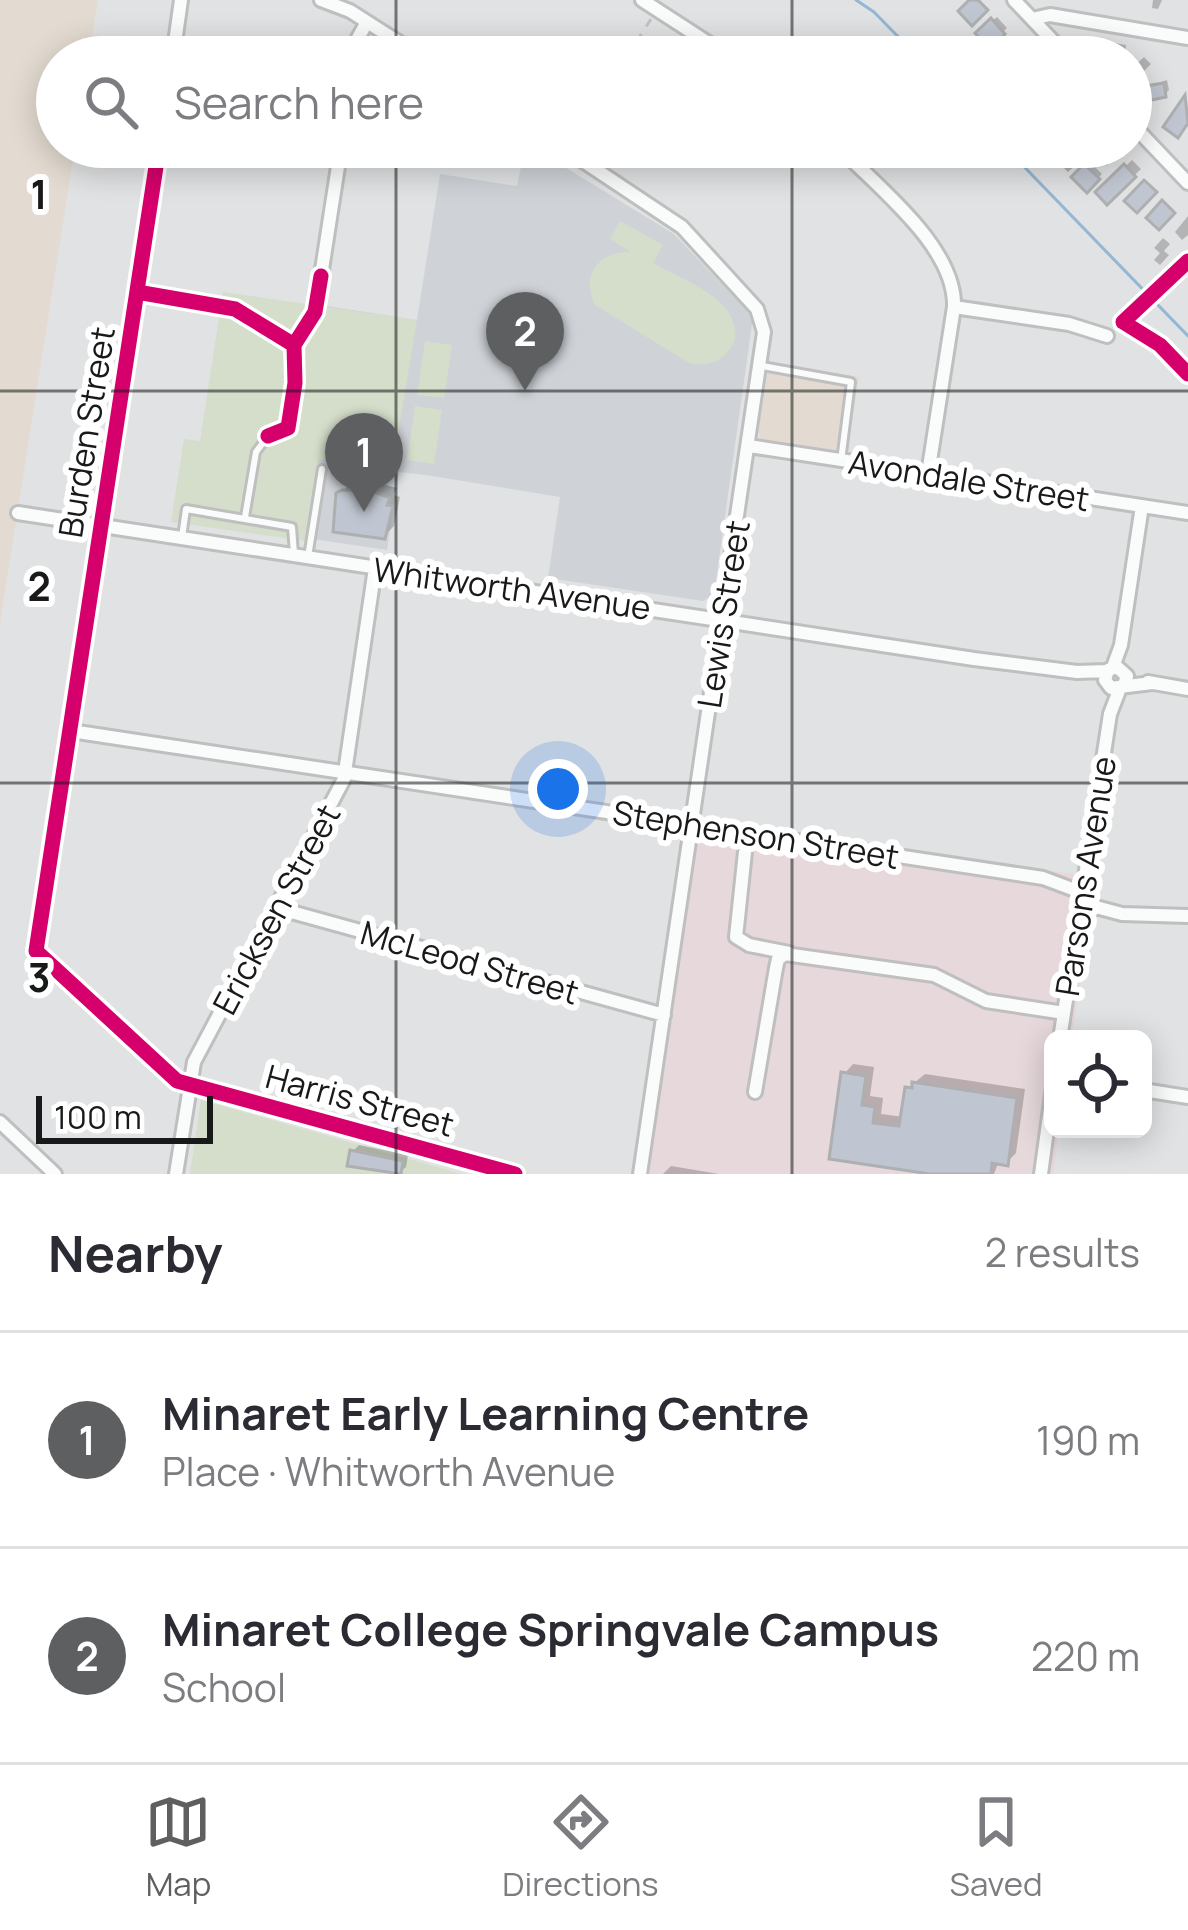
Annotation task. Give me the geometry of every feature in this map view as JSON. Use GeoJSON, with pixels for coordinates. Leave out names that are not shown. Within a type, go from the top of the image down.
{"type":"FeatureCollection","features":[{"type":"Feature","properties":{"kind":"street"},"geometry":{"type":"LineString","coordinates":[[176,36],[182,0]]}},
{"type":"Feature","properties":{"kind":"street"},"geometry":{"type":"LineString","coordinates":[[321,0],[389,36]]}},
{"type":"Feature","properties":{"kind":"street"},"geometry":{"type":"LineString","coordinates":[[642,0],[698,36]]}},
{"type":"Feature","properties":{"kind":"street"},"geometry":{"type":"LineString","coordinates":[[1014,0],[1049,36]]}},
{"type":"Feature","properties":{"kind":"street"},"geometry":{"type":"LineString","coordinates":[[1032,19],[1051,15],[1188,38]]}},
{"type":"Feature","properties":{"kind":"street"},"geometry":{"type":"LineString","coordinates":[[359,36],[367,22]]}},
{"type":"Feature","properties":{"kind":"street"},"geometry":{"type":"LineString","coordinates":[[1054,36],[1084,23]]}},
{"type":"Feature","properties":{"kind":"street"},"geometry":{"type":"LineString","coordinates":[[1152,145],[1188,183]]}},
{"type":"Feature","properties":{"kind":"street","name":"Burden Street"},"geometry":{"type":"LineString","coordinates":[[156,168],[36,951],[174,1079],[189,1084]]}},
{"type":"Feature","properties":{"kind":"street"},"geometry":{"type":"LineString","coordinates":[[321,276],[338,168]]}},
{"type":"Feature","properties":{"kind":"street","name":"Lewis Street"},"geometry":{"type":"LineString","coordinates":[[594,168],[682,227],[764,319],[762,366],[640,1174]]}},
{"type":"Feature","properties":{"kind":"street"},"geometry":{"type":"LineString","coordinates":[[858,168],[941,255],[953,287],[954,308],[928,474]]}},
{"type":"Feature","properties":{"kind":"street"},"geometry":{"type":"LineString","coordinates":[[954,308],[1069,324],[1107,336]]}},
{"type":"Feature","properties":{"kind":"street","name":"Avondale Street"},"geometry":{"type":"LineString","coordinates":[[749,446],[1188,514]]}},
{"type":"Feature","properties":{"kind":"street","name":"Parsons Avenue"},"geometry":{"type":"LineString","coordinates":[[1061,1030],[1142,506]]}},
{"type":"Feature","properties":{"kind":"street","name":"Whitworth Avenue"},"geometry":{"type":"LineString","coordinates":[[18,513],[1188,689]]}},
{"type":"Feature","properties":{"kind":"street","name":"Ericksen Street"},"geometry":{"type":"LineString","coordinates":[[176,1174],[194,1063],[345,772],[375,568]]}},
{"type":"Feature","properties":{"kind":"street","name":"Stephenson Street"},"geometry":{"type":"LineString","coordinates":[[70,730],[1042,878],[1122,914],[1188,916]]}},
{"type":"Feature","properties":{"kind":"street"},"geometry":{"type":"LineString","coordinates":[[745,852],[734,924],[736,937],[749,945],[934,975],[986,1001],[1064,1013]]}},
{"type":"Feature","properties":{"kind":"street","name":"McLeod Street"},"geometry":{"type":"LineString","coordinates":[[277,908],[664,1015]]}},
{"type":"Feature","properties":{"kind":"street"},"geometry":{"type":"LineString","coordinates":[[755,1092],[778,958],[790,953]]}},
{"type":"Feature","properties":{"kind":"street","name":"Harris Street"},"geometry":{"type":"LineString","coordinates":[[189,1084],[515,1174]]}},
{"type":"Feature","properties":{"kind":"street"},"geometry":{"type":"LineString","coordinates":[[1152,1091],[1188,1097]]}},
{"type":"Feature","properties":{"kind":"street"},"geometry":{"type":"LineString","coordinates":[[0,1122],[56,1174]]}},
{"type":"Feature","properties":{"kind":"street"},"geometry":{"type":"LineString","coordinates":[[1041,1174],[1046,1138]]}},
{"type":"Feature","properties":{"kind":"lane"},"geometry":{"type":"LineString","coordinates":[[762,366],[851,382],[841,460]]}},
{"type":"Feature","properties":{"kind":"lane"},"geometry":{"type":"LineString","coordinates":[[245,517],[256,452],[268,436]]}},
{"type":"Feature","properties":{"kind":"lane"},"geometry":{"type":"LineString","coordinates":[[301,556],[322,469]]}},
{"type":"Feature","properties":{"kind":"lane"},"geometry":{"type":"LineString","coordinates":[[182,537],[186,509],[245,517],[292,527],[301,556]]}},
{"type":"Feature","properties":{"kind":"path"},"geometry":{"type":"LineString","coordinates":[[640,36],[652,18]]}},
{"type":"Feature","properties":{"kind":"shaded area"},"geometry":{"type":"Polygon","coordinates":[[[0,0],[98,0],[92,36],[36,36],[36,168],[72,168],[0,623],[0,0]]]}},
{"type":"Feature","properties":{"kind":"shaded area"},"geometry":{"type":"Polygon","coordinates":[[[521,168],[566,168],[674,234],[753,317],[714,595],[703,601],[548,578],[560,497],[426,475],[399,472],[387,550],[306,538],[318,459],[320,305],[417,320],[440,174],[517,186],[521,168]]]}},
{"type":"Feature","properties":{"kind":"shaded area"},"geometry":{"type":"Polygon","coordinates":[[[769,363],[859,377],[847,455],[761,439],[758,430],[769,363]]]}},
{"type":"Feature","properties":{"kind":"shaded area"},"geometry":{"type":"Polygon","coordinates":[[[684,816],[1094,877],[1073,1030],[1044,1030],[1044,1138],[1058,1138],[1053,1174],[632,1174],[684,816]]]}},
{"type":"Feature","properties":{"kind":"green space"},"geometry":{"type":"Polygon","coordinates":[[[620,221],[663,245],[653,263],[707,292],[729,312],[735,340],[722,357],[710,363],[689,363],[595,305],[590,284],[596,266],[610,255],[631,252],[610,239],[620,221]]]}},
{"type":"Feature","properties":{"kind":"green space"},"geometry":{"type":"Polygon","coordinates":[[[223,292],[417,320],[392,470],[318,459],[306,541],[171,522],[184,439],[200,441],[223,292]]]}},
{"type":"Feature","properties":{"kind":"green space"},"geometry":{"type":"Polygon","coordinates":[[[425,341],[452,345],[444,398],[417,395],[425,341]]]}},
{"type":"Feature","properties":{"kind":"green space"},"geometry":{"type":"Polygon","coordinates":[[[415,406],[442,410],[434,464],[407,460],[415,406]]]}},
{"type":"Feature","properties":{"kind":"green space"},"geometry":{"type":"Polygon","coordinates":[[[201,1100],[462,1174],[190,1174],[201,1100]]]}},
{"type":"Feature","properties":{"kind":"building"},"geometry":{"type":"Polygon","coordinates":[[[969,0],[978,0],[988,10],[972,26],[958,11],[969,0]]]}},
{"type":"Feature","properties":{"kind":"building"},"geometry":{"type":"Polygon","coordinates":[[[991,18],[1005,34],[978,36],[975,33],[991,18]]]}},
{"type":"Feature","properties":{"kind":"building"},"geometry":{"type":"Polygon","coordinates":[[[1164,83],[1166,97],[1152,100],[1152,85],[1164,83]]]}},
{"type":"Feature","properties":{"kind":"building"},"geometry":{"type":"Polygon","coordinates":[[[1185,95],[1188,123],[1178,138],[1163,127],[1185,95]]]}},
{"type":"Feature","properties":{"kind":"building"},"geometry":{"type":"Polygon","coordinates":[[[1080,168],[1088,168],[1100,179],[1087,193],[1071,177],[1080,168]]]}},
{"type":"Feature","properties":{"kind":"building"},"geometry":{"type":"Polygon","coordinates":[[[1120,168],[1128,168],[1136,177],[1107,205],[1095,192],[1120,168]]]}},
{"type":"Feature","properties":{"kind":"building"},"geometry":{"type":"Polygon","coordinates":[[[1144,180],[1157,192],[1137,213],[1124,201],[1144,180]]]}},
{"type":"Feature","properties":{"kind":"building"},"geometry":{"type":"Polygon","coordinates":[[[1162,200],[1175,213],[1159,230],[1146,218],[1162,200]]]}},
{"type":"Feature","properties":{"kind":"building"},"geometry":{"type":"Polygon","coordinates":[[[372,491],[390,498],[387,505],[393,506],[385,539],[333,532],[336,493],[372,491]]]}},
{"type":"Feature","properties":{"kind":"building"},"geometry":{"type":"Polygon","coordinates":[[[841,1072],[866,1076],[862,1105],[875,1107],[873,1123],[899,1126],[905,1087],[912,1088],[912,1082],[1017,1098],[1008,1166],[992,1163],[991,1174],[930,1174],[829,1159],[841,1072]]]}},
{"type":"Feature","properties":{"kind":"building"},"geometry":{"type":"Polygon","coordinates":[[[350,1150],[403,1161],[401,1174],[347,1166],[350,1150]]]}},
{"type":"Feature","properties":{"kind":"waterway"},"geometry":{"type":"LineString","coordinates":[[856,0],[897,36]]}},
{"type":"Feature","properties":{"kind":"waterway"},"geometry":{"type":"LineString","coordinates":[[1025,168],[1188,336]]}},
{"type":"Feature","properties":{"kind":"cycle path"},"geometry":{"type":"LineString","coordinates":[[156,168],[36,951],[177,1081],[515,1174]]}},
{"type":"Feature","properties":{"kind":"cycle path"},"geometry":{"type":"LineString","coordinates":[[1188,261],[1123,322],[1160,345],[1188,374]]}},
{"type":"Feature","properties":{"kind":"cycle path"},"geometry":{"type":"LineString","coordinates":[[268,436],[288,428],[295,383],[294,345],[315,312],[321,276]]}},
{"type":"Feature","properties":{"kind":"cycle path"},"geometry":{"type":"LineString","coordinates":[[137,292],[235,309],[294,345]]}},
{"type":"Feature","properties":{"kind":"place","name":"Minaret College Springvale Campus"},"geometry":{"type":"Point","coordinates":[525,391]}},
{"type":"Feature","properties":{"kind":"place","name":"Minaret Early Learning Centre"},"geometry":{"type":"Point","coordinates":[364,512]}}]}
